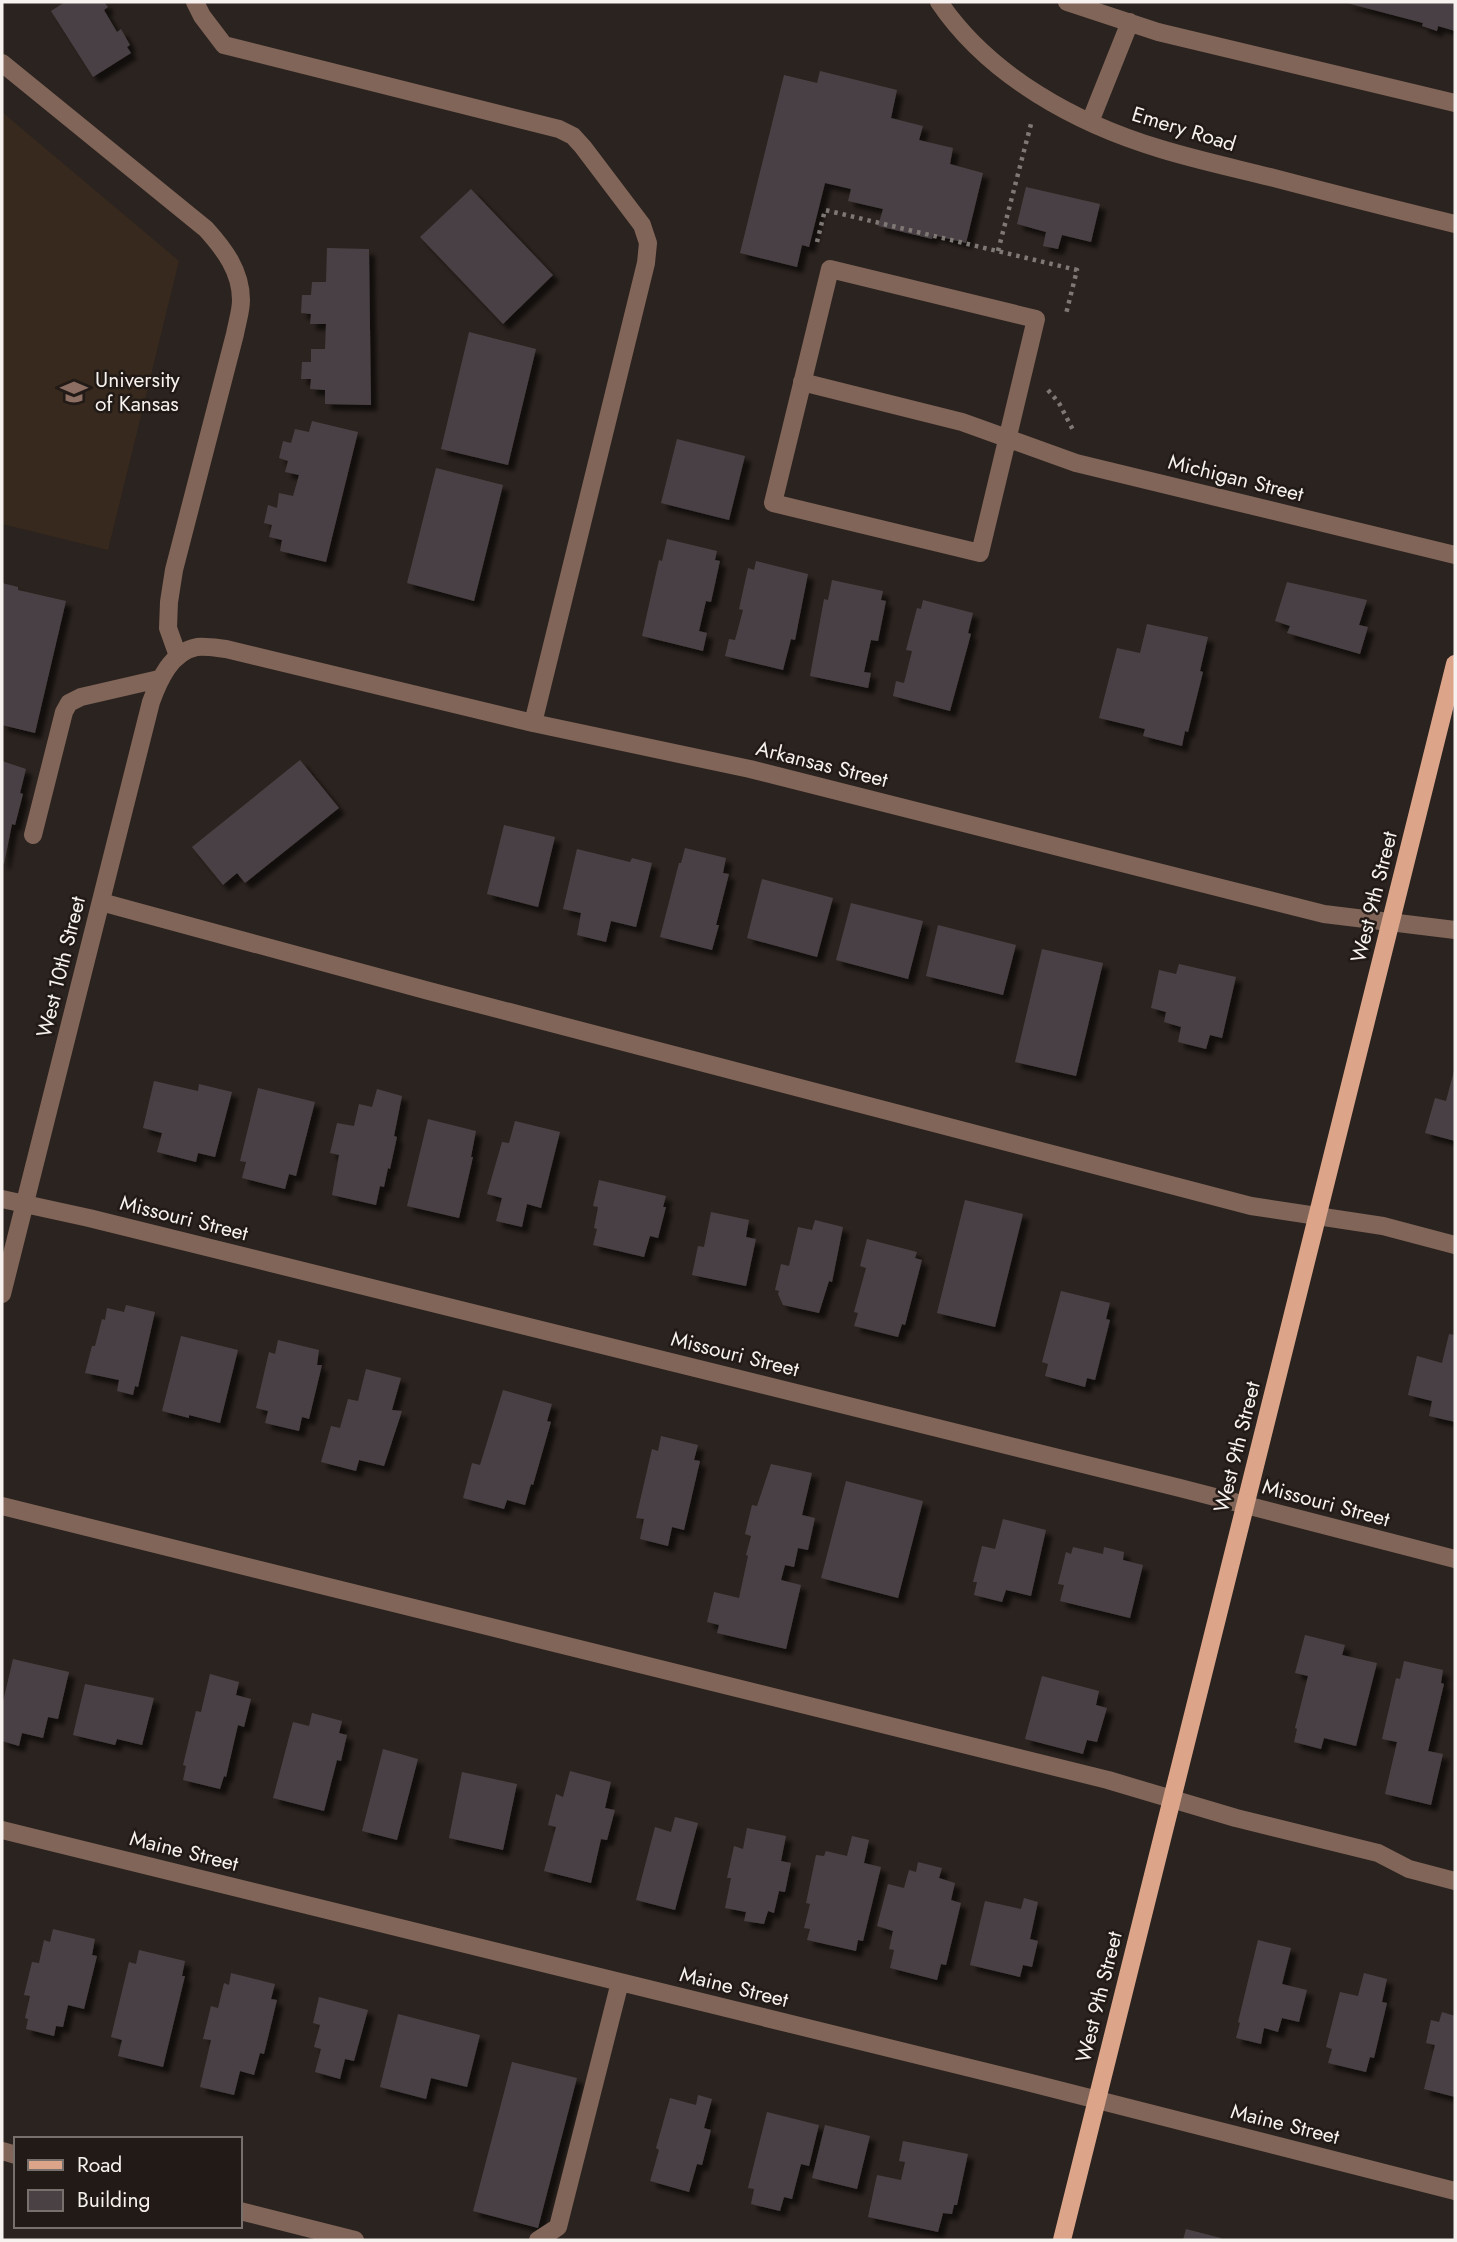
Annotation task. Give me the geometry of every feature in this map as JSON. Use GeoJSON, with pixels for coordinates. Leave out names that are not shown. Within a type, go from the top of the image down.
{"type":"FeatureCollection","features":[{"type":"Feature","properties":{"kind":"main road","name":"West 9th Street"},"geometry":{"type":"LineString","coordinates":[[1062,2240],[1455,664]]}},
{"type":"Feature","properties":{"kind":"street"},"geometry":{"type":"LineString","coordinates":[[195,2],[224,45],[559,129],[573,136],[583,146],[642,225],[648,243],[646,263],[533,723]]}},
{"type":"Feature","properties":{"kind":"street","name":"Emery Road"},"geometry":{"type":"LineString","coordinates":[[939,2],[973,45],[1016,79],[1068,112],[1090,122],[1160,149],[1455,224]]}},
{"type":"Feature","properties":{"kind":"street"},"geometry":{"type":"LineString","coordinates":[[1067,2],[1171,35],[1455,103]]}},
{"type":"Feature","properties":{"kind":"street"},"geometry":{"type":"LineString","coordinates":[[1090,122],[1129,22]]}},
{"type":"Feature","properties":{"kind":"street"},"geometry":{"type":"LineString","coordinates":[[2,63],[206,229],[225,250],[237,275],[241,299],[235,334],[174,570],[169,602],[168,628],[178,656]]}},
{"type":"Feature","properties":{"kind":"street"},"geometry":{"type":"LineString","coordinates":[[830,269],[1036,319],[1007,439],[980,553],[773,503],[830,269]]}},
{"type":"Feature","properties":{"kind":"street","name":"Michigan Street"},"geometry":{"type":"LineString","coordinates":[[802,382],[962,422],[1076,463],[1455,555]]}},
{"type":"Feature","properties":{"kind":"street","name":"Arkansas Street"},"geometry":{"type":"LineString","coordinates":[[178,656],[197,647],[226,649],[533,723],[750,769],[1324,914],[1455,930]]}},
{"type":"Feature","properties":{"kind":"street","name":"West 10th Street"},"geometry":{"type":"LineString","coordinates":[[2,1294],[151,702],[159,679],[178,656]]}},
{"type":"Feature","properties":{"kind":"street"},"geometry":{"type":"LineString","coordinates":[[33,835],[64,712],[69,703],[81,697],[159,679]]}},
{"type":"Feature","properties":{"kind":"street"},"geometry":{"type":"LineString","coordinates":[[101,902],[429,991],[1251,1206],[1383,1226],[1455,1245]]}},
{"type":"Feature","properties":{"kind":"street","name":"Missouri Street"},"geometry":{"type":"LineString","coordinates":[[2,1199],[89,1218],[1455,1559]]}},
{"type":"Feature","properties":{"kind":"street"},"geometry":{"type":"LineString","coordinates":[[2,1506],[1108,1780],[1236,1818],[1378,1853],[1409,1869],[1455,1881]]}},
{"type":"Feature","properties":{"kind":"street","name":"Maine Street"},"geometry":{"type":"LineString","coordinates":[[2,1830],[1455,2191]]}},
{"type":"Feature","properties":{"kind":"street"},"geometry":{"type":"LineString","coordinates":[[538,2240],[558,2227],[620,1982]]}},
{"type":"Feature","properties":{"kind":"street"},"geometry":{"type":"LineString","coordinates":[[242,2212],[355,2240]]}},
{"type":"Feature","properties":{"kind":"path"},"geometry":{"type":"LineString","coordinates":[[998,251],[1029,134]]}},
{"type":"Feature","properties":{"kind":"shaded area","name":"University of Kansas"},"geometry":{"type":"Polygon","coordinates":[[[2,112],[179,261],[108,550],[2,524],[2,112]]]}},
{"type":"Feature","properties":{"kind":"building"},"geometry":{"type":"Polygon","coordinates":[[[65,2],[104,2],[108,7],[104,10],[117,32],[121,29],[130,45],[127,47],[131,53],[93,77],[51,11],[65,2]]]}},
{"type":"Feature","properties":{"kind":"building"},"geometry":{"type":"Polygon","coordinates":[[[1343,2],[1455,2],[1455,31],[1438,26],[1437,31],[1422,26],[1423,23],[1343,2]]]}},
{"type":"Feature","properties":{"kind":"building"},"geometry":{"type":"Polygon","coordinates":[[[820,71],[897,90],[891,118],[923,126],[919,140],[953,148],[950,164],[983,173],[966,243],[933,235],[932,239],[878,226],[883,209],[848,201],[851,189],[825,183],[809,247],[802,245],[797,267],[740,253],[784,75],[817,83],[820,71]]]}},
{"type":"Feature","properties":{"kind":"building"},"geometry":{"type":"Polygon","coordinates":[[[1026,187],[1100,204],[1091,242],[1062,235],[1058,249],[1043,246],[1046,232],[1017,224],[1026,187]]]}},
{"type":"Feature","properties":{"kind":"building"},"geometry":{"type":"Polygon","coordinates":[[[471,189],[553,275],[503,324],[420,237],[471,189]]]}},
{"type":"Feature","properties":{"kind":"building"},"geometry":{"type":"Polygon","coordinates":[[[327,248],[369,249],[371,405],[325,404],[325,390],[310,389],[311,379],[301,379],[302,362],[311,362],[311,349],[325,349],[326,324],[310,324],[311,314],[301,313],[302,295],[311,295],[312,282],[326,282],[327,248]]]}},
{"type":"Feature","properties":{"kind":"building"},"geometry":{"type":"Polygon","coordinates":[[[469,332],[536,349],[508,465],[441,449],[469,332]]]}},
{"type":"Feature","properties":{"kind":"building"},"geometry":{"type":"Polygon","coordinates":[[[312,421],[358,432],[326,562],[280,551],[282,540],[269,537],[272,525],[264,523],[268,505],[277,508],[279,493],[293,496],[299,475],[285,472],[288,461],[279,458],[283,441],[291,443],[295,429],[309,432],[312,421]]]}},
{"type":"Feature","properties":{"kind":"building"},"geometry":{"type":"Polygon","coordinates":[[[677,439],[745,456],[729,520],[661,503],[677,439]]]}},
{"type":"Feature","properties":{"kind":"building"},"geometry":{"type":"Polygon","coordinates":[[[436,468],[503,485],[474,601],[407,583],[436,468]]]}},
{"type":"Feature","properties":{"kind":"building"},"geometry":{"type":"Polygon","coordinates":[[[667,539],[717,551],[715,560],[720,561],[711,602],[706,601],[699,631],[707,633],[703,651],[642,636],[659,560],[662,561],[667,539]]]}},
{"type":"Feature","properties":{"kind":"building"},"geometry":{"type":"Polygon","coordinates":[[[756,561],[808,574],[795,640],[791,639],[783,670],[725,656],[729,639],[735,640],[743,610],[739,609],[748,568],[754,570],[756,561]]]}},
{"type":"Feature","properties":{"kind":"building"},"geometry":{"type":"Polygon","coordinates":[[[832,580],[883,591],[881,600],[886,601],[878,641],[871,640],[864,672],[871,673],[868,688],[810,676],[824,599],[828,600],[832,580]]]}},
{"type":"Feature","properties":{"kind":"building"},"geometry":{"type":"Polygon","coordinates":[[[1287,582],[1367,600],[1359,625],[1368,627],[1360,654],[1287,633],[1290,626],[1275,621],[1287,582]]]}},
{"type":"Feature","properties":{"kind":"building"},"geometry":{"type":"Polygon","coordinates":[[[2,583],[18,587],[18,590],[66,601],[35,733],[2,725],[2,583]]]}},
{"type":"Feature","properties":{"kind":"building"},"geometry":{"type":"Polygon","coordinates":[[[923,600],[973,613],[968,633],[971,634],[950,711],[893,696],[896,681],[904,683],[912,651],[906,650],[917,608],[921,609],[923,600]]]}},
{"type":"Feature","properties":{"kind":"building"},"geometry":{"type":"Polygon","coordinates":[[[1147,624],[1208,637],[1200,671],[1203,672],[1182,746],[1143,736],[1145,729],[1099,718],[1117,648],[1140,653],[1147,624]]]}},
{"type":"Feature","properties":{"kind":"building"},"geometry":{"type":"Polygon","coordinates":[[[300,760],[339,808],[245,883],[237,873],[223,885],[192,847],[300,760]]]}},
{"type":"Feature","properties":{"kind":"building"},"geometry":{"type":"Polygon","coordinates":[[[2,761],[26,769],[20,793],[23,794],[15,825],[12,824],[4,864],[2,863],[2,761]]]}},
{"type":"Feature","properties":{"kind":"building"},"geometry":{"type":"Polygon","coordinates":[[[504,825],[555,837],[538,907],[487,894],[504,825]]]}},
{"type":"Feature","properties":{"kind":"building"},"geometry":{"type":"Polygon","coordinates":[[[685,848],[726,858],[723,873],[729,874],[712,950],[660,937],[685,848]]]}},
{"type":"Feature","properties":{"kind":"building"},"geometry":{"type":"Polygon","coordinates":[[[577,849],[630,862],[632,858],[652,863],[636,927],[611,921],[606,942],[577,935],[581,913],[563,909],[577,849]]]}},
{"type":"Feature","properties":{"kind":"building"},"geometry":{"type":"Polygon","coordinates":[[[762,879],[833,898],[817,957],[747,938],[762,879]]]}},
{"type":"Feature","properties":{"kind":"building"},"geometry":{"type":"Polygon","coordinates":[[[851,903],[923,921],[908,979],[836,960],[851,903]]]}},
{"type":"Feature","properties":{"kind":"building"},"geometry":{"type":"Polygon","coordinates":[[[938,925],[1016,945],[1003,995],[926,976],[938,925]]]}},
{"type":"Feature","properties":{"kind":"building"},"geometry":{"type":"Polygon","coordinates":[[[1042,949],[1103,963],[1076,1076],[1015,1062],[1042,949]]]}},
{"type":"Feature","properties":{"kind":"building"},"geometry":{"type":"Polygon","coordinates":[[[1179,964],[1236,977],[1222,1038],[1210,1035],[1206,1049],[1178,1042],[1181,1027],[1164,1022],[1166,1012],[1151,1008],[1159,970],[1176,974],[1179,964]]]}},
{"type":"Feature","properties":{"kind":"building"},"geometry":{"type":"Polygon","coordinates":[[[1454,1071],[1455,1141],[1425,1133],[1435,1098],[1446,1101],[1454,1071]]]}},
{"type":"Feature","properties":{"kind":"building"},"geometry":{"type":"Polygon","coordinates":[[[154,1081],[198,1091],[199,1084],[232,1092],[215,1157],[198,1153],[196,1162],[157,1152],[162,1133],[143,1128],[154,1081]]]}},
{"type":"Feature","properties":{"kind":"building"},"geometry":{"type":"Polygon","coordinates":[[[258,1088],[315,1102],[296,1176],[289,1174],[285,1189],[242,1178],[246,1162],[240,1161],[258,1088]]]}},
{"type":"Feature","properties":{"kind":"building"},"geometry":{"type":"Polygon","coordinates":[[[377,1089],[402,1096],[390,1169],[388,1168],[384,1187],[380,1186],[376,1205],[332,1195],[339,1155],[330,1153],[337,1123],[354,1126],[359,1104],[372,1107],[377,1089]]]}},
{"type":"Feature","properties":{"kind":"building"},"geometry":{"type":"Polygon","coordinates":[[[428,1119],[476,1131],[459,1218],[407,1206],[428,1119]]]}},
{"type":"Feature","properties":{"kind":"building"},"geometry":{"type":"Polygon","coordinates":[[[515,1121],[560,1132],[541,1208],[527,1204],[522,1227],[496,1221],[502,1198],[487,1194],[502,1142],[509,1143],[515,1121]]]}},
{"type":"Feature","properties":{"kind":"building"},"geometry":{"type":"Polygon","coordinates":[[[599,1180],[666,1196],[658,1238],[650,1236],[644,1257],[593,1245],[598,1207],[593,1206],[599,1180]]]}},
{"type":"Feature","properties":{"kind":"building"},"geometry":{"type":"Polygon","coordinates":[[[965,1200],[1023,1214],[995,1327],[937,1313],[965,1200]]]}},
{"type":"Feature","properties":{"kind":"building"},"geometry":{"type":"Polygon","coordinates":[[[711,1212],[749,1220],[746,1237],[756,1239],[746,1286],[692,1275],[698,1246],[704,1247],[711,1212]]]}},
{"type":"Feature","properties":{"kind":"building"},"geometry":{"type":"Polygon","coordinates":[[[815,1220],[843,1227],[832,1282],[829,1281],[819,1313],[783,1305],[779,1291],[775,1290],[781,1264],[789,1266],[798,1227],[812,1230],[815,1220]]]}},
{"type":"Feature","properties":{"kind":"building"},"geometry":{"type":"Polygon","coordinates":[[[867,1239],[917,1252],[915,1258],[922,1260],[905,1325],[902,1324],[898,1337],[854,1326],[858,1313],[854,1312],[866,1268],[860,1266],[867,1239]]]}},
{"type":"Feature","properties":{"kind":"building"},"geometry":{"type":"Polygon","coordinates":[[[1061,1291],[1110,1303],[1106,1319],[1110,1320],[1095,1380],[1087,1378],[1085,1387],[1045,1376],[1048,1364],[1042,1362],[1061,1291]]]}},
{"type":"Feature","properties":{"kind":"building"},"geometry":{"type":"Polygon","coordinates":[[[126,1305],[155,1312],[138,1387],[135,1386],[133,1395],[117,1391],[119,1380],[85,1373],[107,1308],[124,1312],[126,1305]]]}},
{"type":"Feature","properties":{"kind":"building"},"geometry":{"type":"Polygon","coordinates":[[[1449,1334],[1455,1335],[1455,1422],[1429,1416],[1432,1401],[1408,1395],[1417,1356],[1442,1363],[1449,1334]]]}},
{"type":"Feature","properties":{"kind":"building"},"geometry":{"type":"Polygon","coordinates":[[[181,1336],[238,1350],[220,1423],[162,1411],[181,1336]]]}},
{"type":"Feature","properties":{"kind":"building"},"geometry":{"type":"Polygon","coordinates":[[[278,1340],[319,1350],[317,1365],[322,1365],[309,1419],[302,1417],[299,1431],[265,1423],[268,1411],[256,1408],[269,1352],[275,1354],[278,1340]]]}},
{"type":"Feature","properties":{"kind":"building"},"geometry":{"type":"Polygon","coordinates":[[[366,1369],[401,1378],[392,1410],[402,1411],[384,1466],[359,1460],[356,1471],[321,1462],[331,1426],[340,1428],[348,1399],[358,1401],[366,1369]]]}},
{"type":"Feature","properties":{"kind":"building"},"geometry":{"type":"Polygon","coordinates":[[[503,1390],[552,1404],[547,1421],[551,1422],[525,1505],[507,1500],[504,1509],[463,1498],[472,1463],[480,1465],[503,1390]]]}},
{"type":"Feature","properties":{"kind":"building"},"geometry":{"type":"Polygon","coordinates":[[[661,1436],[698,1445],[694,1460],[700,1461],[684,1530],[672,1527],[668,1546],[640,1539],[644,1519],[636,1518],[652,1449],[658,1451],[661,1436]]]}},
{"type":"Feature","properties":{"kind":"building"},"geometry":{"type":"Polygon","coordinates":[[[771,1464],[812,1473],[802,1515],[815,1518],[808,1550],[798,1548],[794,1567],[785,1565],[781,1580],[801,1585],[786,1649],[717,1633],[719,1625],[707,1622],[714,1592],[739,1598],[751,1536],[745,1534],[752,1505],[757,1506],[771,1464]]]}},
{"type":"Feature","properties":{"kind":"building"},"geometry":{"type":"Polygon","coordinates":[[[846,1481],[923,1501],[898,1598],[821,1578],[846,1481]]]}},
{"type":"Feature","properties":{"kind":"building"},"geometry":{"type":"Polygon","coordinates":[[[1003,1519],[1046,1530],[1031,1596],[1006,1590],[1002,1602],[974,1595],[977,1582],[973,1582],[982,1546],[995,1549],[1003,1519]]]}},
{"type":"Feature","properties":{"kind":"building"},"geometry":{"type":"Polygon","coordinates":[[[1073,1547],[1103,1554],[1104,1547],[1124,1552],[1123,1560],[1143,1565],[1130,1618],[1060,1601],[1064,1585],[1058,1584],[1066,1552],[1071,1554],[1073,1547]]]}},
{"type":"Feature","properties":{"kind":"building"},"geometry":{"type":"Polygon","coordinates":[[[1305,1635],[1345,1645],[1342,1655],[1377,1663],[1356,1746],[1324,1738],[1321,1749],[1294,1742],[1308,1676],[1295,1673],[1305,1635]]]}},
{"type":"Feature","properties":{"kind":"building"},"geometry":{"type":"Polygon","coordinates":[[[13,1659],[69,1672],[58,1719],[48,1717],[43,1738],[22,1733],[19,1746],[2,1741],[2,1706],[13,1659]]]}},
{"type":"Feature","properties":{"kind":"building"},"geometry":{"type":"Polygon","coordinates":[[[1404,1661],[1443,1670],[1441,1683],[1444,1684],[1428,1751],[1443,1754],[1431,1805],[1385,1794],[1397,1742],[1382,1739],[1396,1678],[1400,1679],[1404,1661]]]}},
{"type":"Feature","properties":{"kind":"building"},"geometry":{"type":"Polygon","coordinates":[[[210,1674],[239,1682],[236,1695],[251,1699],[244,1727],[238,1725],[226,1777],[224,1776],[220,1789],[183,1780],[186,1766],[183,1765],[196,1711],[201,1712],[210,1674]]]}},
{"type":"Feature","properties":{"kind":"building"},"geometry":{"type":"Polygon","coordinates":[[[1042,1676],[1099,1691],[1096,1705],[1107,1708],[1097,1742],[1087,1740],[1083,1754],[1025,1739],[1042,1676]]]}},
{"type":"Feature","properties":{"kind":"building"},"geometry":{"type":"Polygon","coordinates":[[[85,1684],[154,1698],[142,1745],[117,1739],[115,1745],[73,1735],[85,1684]]]}},
{"type":"Feature","properties":{"kind":"building"},"geometry":{"type":"Polygon","coordinates":[[[312,1713],[342,1721],[339,1733],[347,1735],[341,1761],[337,1760],[324,1811],[273,1798],[293,1722],[309,1726],[312,1713]]]}},
{"type":"Feature","properties":{"kind":"building"},"geometry":{"type":"Polygon","coordinates":[[[383,1749],[418,1759],[397,1840],[362,1831],[383,1749]]]}},
{"type":"Feature","properties":{"kind":"building"},"geometry":{"type":"Polygon","coordinates":[[[570,1771],[611,1782],[605,1808],[615,1810],[607,1840],[601,1839],[591,1883],[544,1871],[556,1827],[548,1825],[556,1794],[563,1797],[570,1771]]]}},
{"type":"Feature","properties":{"kind":"building"},"geometry":{"type":"Polygon","coordinates":[[[462,1772],[517,1784],[503,1850],[449,1838],[462,1772]]]}},
{"type":"Feature","properties":{"kind":"building"},"geometry":{"type":"Polygon","coordinates":[[[675,1817],[698,1823],[675,1910],[636,1900],[655,1827],[671,1832],[675,1817]]]}},
{"type":"Feature","properties":{"kind":"building"},"geometry":{"type":"Polygon","coordinates":[[[747,1828],[786,1836],[781,1861],[791,1863],[785,1892],[779,1891],[774,1913],[768,1911],[764,1924],[744,1921],[746,1912],[725,1908],[731,1878],[727,1878],[734,1846],[743,1849],[747,1828]]]}},
{"type":"Feature","properties":{"kind":"building"},"geometry":{"type":"Polygon","coordinates":[[[852,1836],[869,1840],[864,1863],[881,1867],[863,1941],[858,1940],[856,1951],[807,1940],[810,1929],[804,1928],[816,1855],[824,1856],[826,1851],[847,1856],[852,1836]]]}},
{"type":"Feature","properties":{"kind":"building"},"geometry":{"type":"Polygon","coordinates":[[[918,1862],[942,1868],[939,1878],[955,1883],[951,1900],[961,1903],[946,1965],[941,1964],[937,1980],[890,1968],[894,1950],[889,1949],[893,1931],[877,1926],[888,1884],[904,1888],[909,1870],[916,1872],[918,1862]]]}},
{"type":"Feature","properties":{"kind":"building"},"geometry":{"type":"Polygon","coordinates":[[[1024,1898],[1038,1902],[1030,1939],[1038,1941],[1032,1967],[1023,1965],[1020,1977],[970,1965],[985,1901],[1021,1909],[1024,1898]]]}},
{"type":"Feature","properties":{"kind":"building"},"geometry":{"type":"Polygon","coordinates":[[[53,1929],[95,1939],[92,1955],[97,1956],[84,2009],[68,2005],[63,2027],[56,2026],[54,2036],[26,2029],[28,2019],[25,2018],[30,1996],[24,1995],[32,1962],[39,1963],[44,1940],[50,1942],[53,1929]]]}},
{"type":"Feature","properties":{"kind":"building"},"geometry":{"type":"Polygon","coordinates":[[[1258,1940],[1291,1948],[1282,1984],[1307,1990],[1299,2022],[1282,2018],[1278,2032],[1264,2028],[1261,2044],[1236,2038],[1258,1940]]]}},
{"type":"Feature","properties":{"kind":"building"},"geometry":{"type":"Polygon","coordinates":[[[139,1950],[185,1961],[182,1976],[185,1976],[163,2067],[118,2056],[122,2040],[111,2037],[129,1962],[136,1964],[139,1950]]]}},
{"type":"Feature","properties":{"kind":"building"},"geometry":{"type":"Polygon","coordinates":[[[231,1973],[275,1984],[271,1999],[277,2000],[264,2054],[260,2053],[254,2075],[240,2071],[234,2095],[200,2087],[211,2040],[203,2039],[211,2006],[218,2008],[224,1983],[229,1985],[231,1973]]]}},
{"type":"Feature","properties":{"kind":"building"},"geometry":{"type":"Polygon","coordinates":[[[1364,1973],[1387,1979],[1382,2002],[1387,2003],[1374,2058],[1370,2057],[1366,2072],[1328,2063],[1332,2049],[1326,2047],[1340,1992],[1358,1996],[1364,1973]]]}},
{"type":"Feature","properties":{"kind":"building"},"geometry":{"type":"Polygon","coordinates":[[[319,1997],[368,2010],[354,2061],[345,2059],[340,2079],[315,2072],[321,2049],[314,2047],[320,2025],[313,2023],[319,1997]]]}},
{"type":"Feature","properties":{"kind":"building"},"geometry":{"type":"Polygon","coordinates":[[[1442,2012],[1455,2016],[1455,2097],[1424,2089],[1435,2045],[1426,2043],[1431,2020],[1439,2022],[1442,2012]]]}},
{"type":"Feature","properties":{"kind":"building"},"geometry":{"type":"Polygon","coordinates":[[[398,2014],[480,2035],[467,2087],[431,2078],[426,2099],[380,2087],[398,2014]]]}},
{"type":"Feature","properties":{"kind":"building"},"geometry":{"type":"Polygon","coordinates":[[[512,2062],[577,2078],[538,2228],[473,2211],[512,2062]]]}},
{"type":"Feature","properties":{"kind":"building"},"geometry":{"type":"Polygon","coordinates":[[[698,2095],[712,2099],[704,2128],[711,2130],[702,2165],[697,2164],[689,2192],[650,2181],[670,2098],[696,2105],[698,2095]]]}},
{"type":"Feature","properties":{"kind":"building"},"geometry":{"type":"Polygon","coordinates":[[[767,2112],[819,2125],[809,2166],[801,2164],[792,2199],[784,2197],[780,2211],[751,2204],[754,2189],[748,2188],[767,2112]]]}},
{"type":"Feature","properties":{"kind":"building"},"geometry":{"type":"Polygon","coordinates":[[[825,2125],[870,2136],[857,2189],[812,2178],[825,2125]]]}},
{"type":"Feature","properties":{"kind":"building"},"geometry":{"type":"Polygon","coordinates":[[[903,2141],[968,2154],[957,2205],[954,2205],[952,2214],[943,2213],[938,2232],[868,2217],[877,2175],[901,2180],[905,2162],[899,2161],[903,2141]]]}},
{"type":"Feature","properties":{"kind":"building"},"geometry":{"type":"Polygon","coordinates":[[[1186,2229],[1221,2238],[1221,2240],[1183,2240],[1186,2229]]]}},
{"type":"Feature","properties":{"kind":"place","name":"University of Kansas"},"geometry":{"type":"Point","coordinates":[74,392]}}]}
